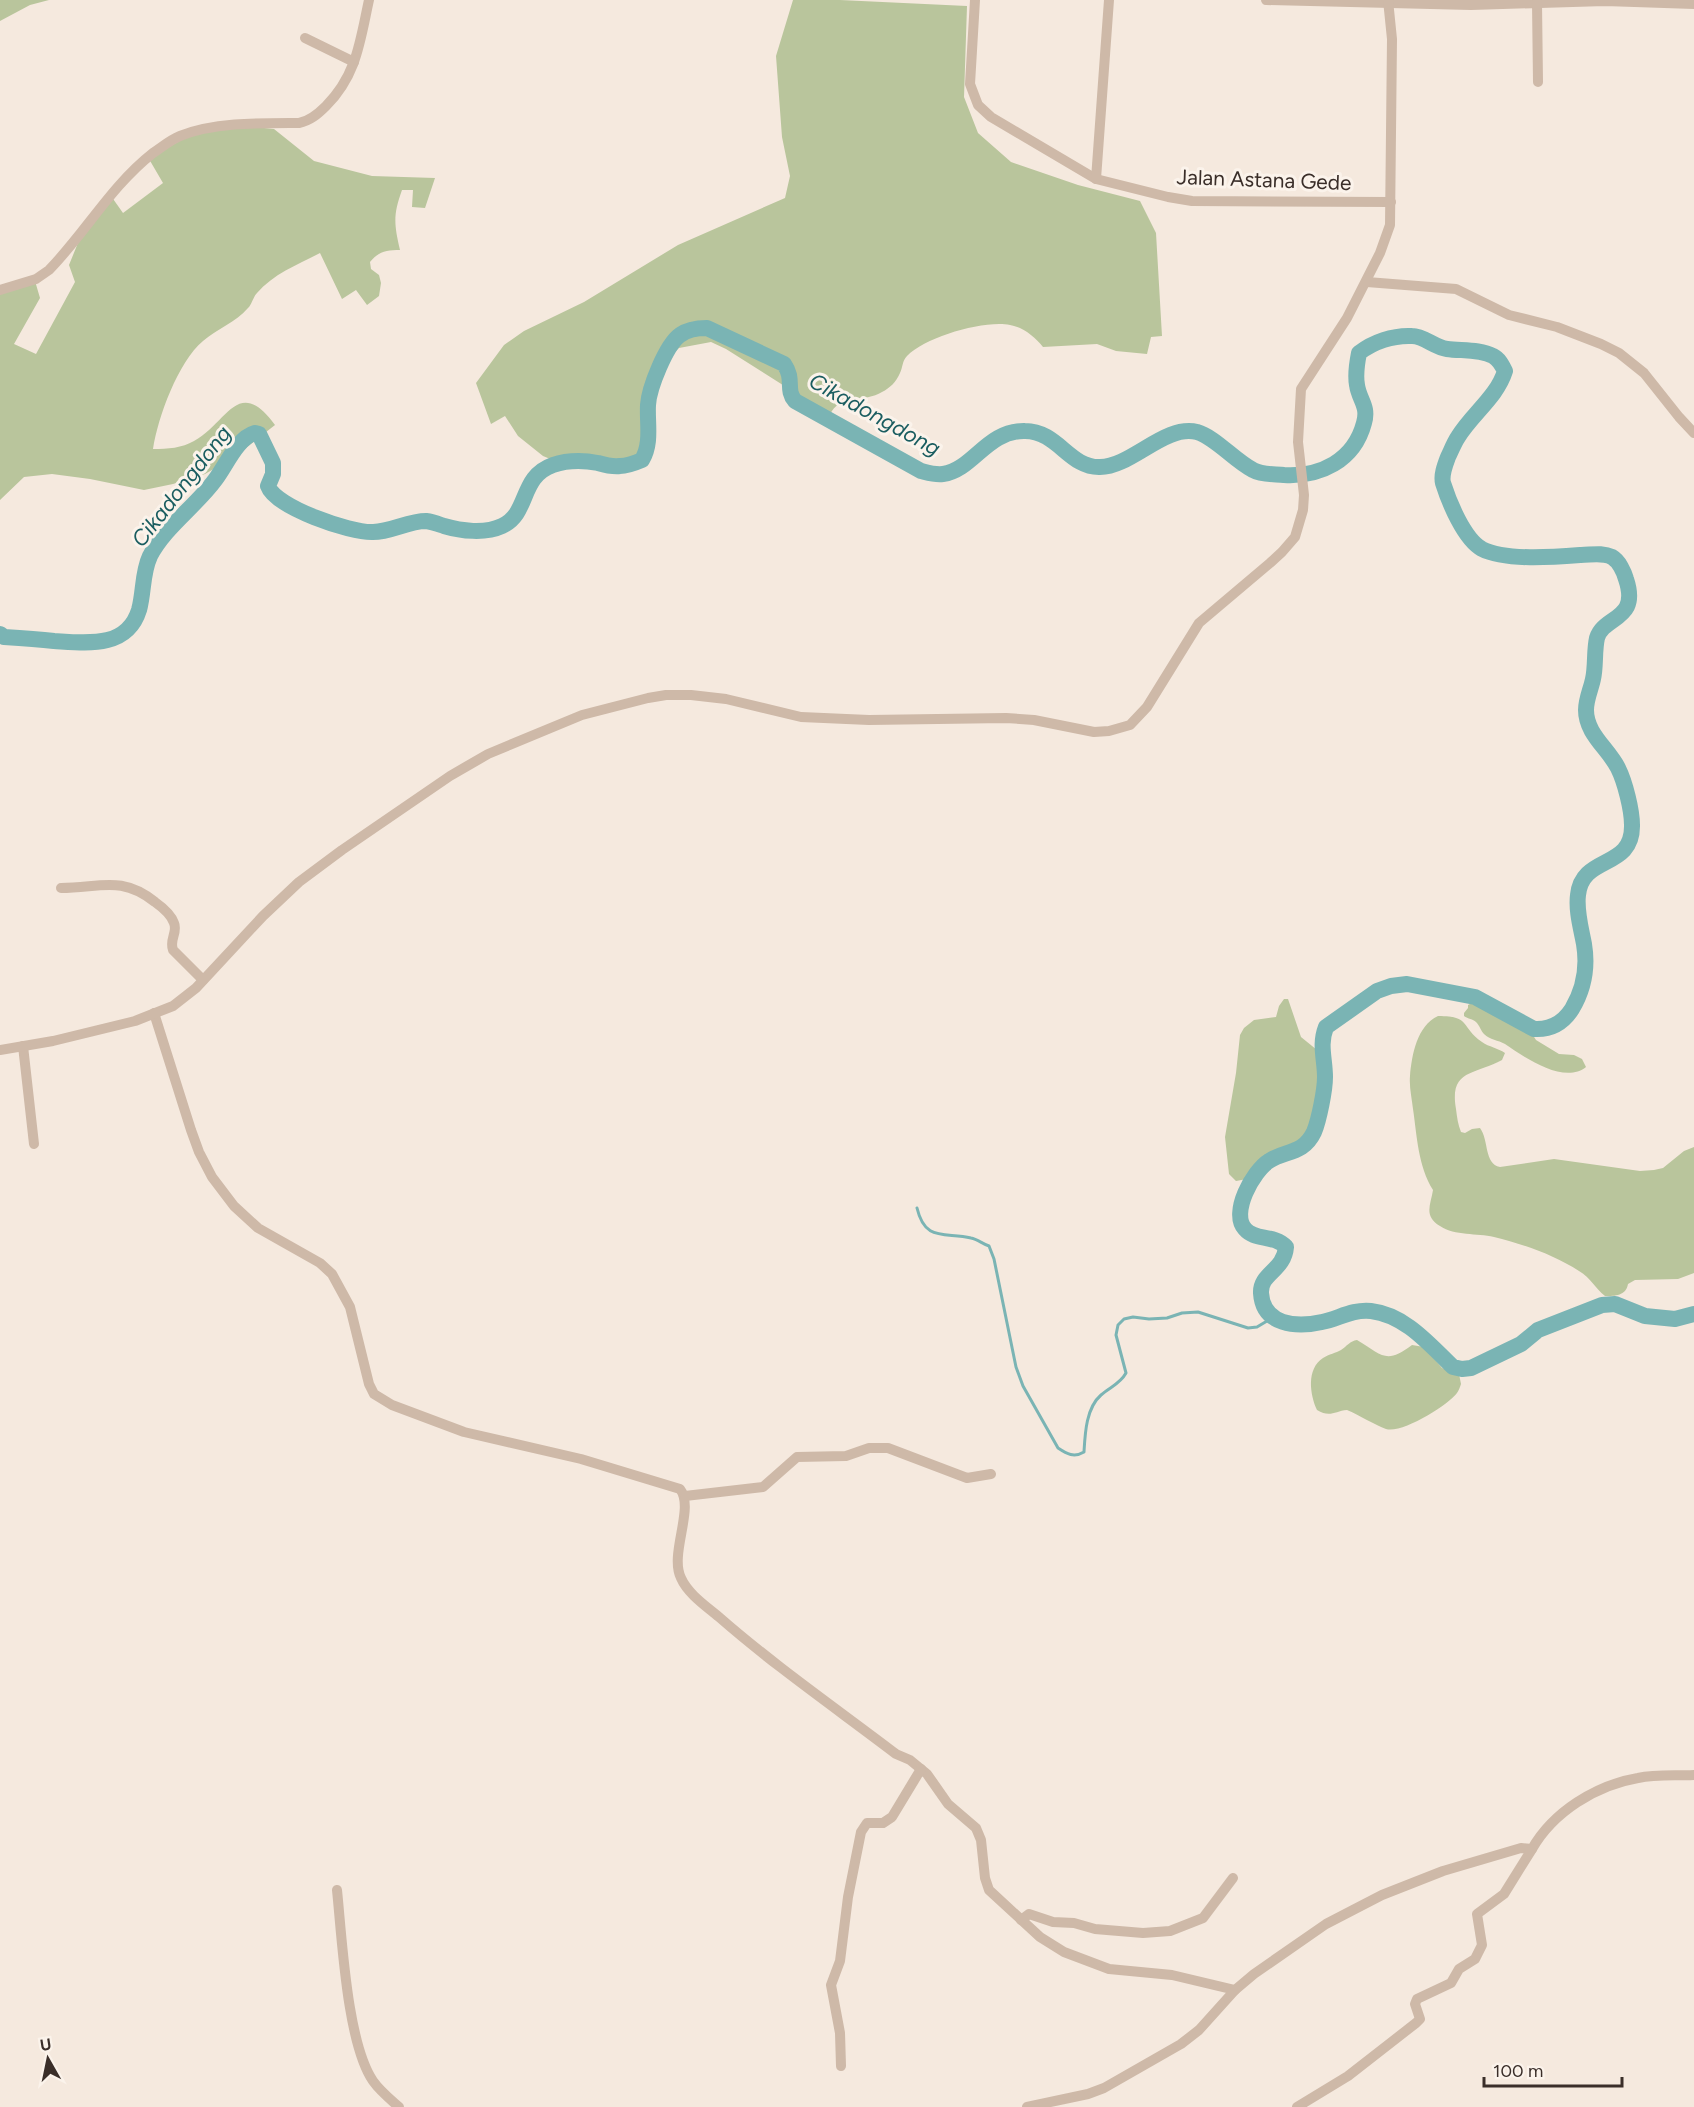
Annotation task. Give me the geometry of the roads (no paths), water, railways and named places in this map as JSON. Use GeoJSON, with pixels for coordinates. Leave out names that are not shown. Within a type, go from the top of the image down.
{"type":"FeatureCollection","features":[{"type":"Feature","properties":{"kind":"street"},"geometry":{"type":"LineString","coordinates":[[0,290],[36,279],[49,270],[122,182],[144,160],[172,140],[183,134],[222,127],[304,122],[320,112],[339,93],[354,62],[369,0]]}},
{"type":"Feature","properties":{"kind":"street","name":"Jalan Astana Gede"},"geometry":{"type":"LineString","coordinates":[[975,0],[970,84],[978,105],[991,117],[1096,179],[1192,201],[1391,202]]}},
{"type":"Feature","properties":{"kind":"street"},"geometry":{"type":"LineString","coordinates":[[1096,179],[1109,0]]}},
{"type":"Feature","properties":{"kind":"street"},"geometry":{"type":"LineString","coordinates":[[1266,0],[1471,6],[1613,1],[1694,4]]}},
{"type":"Feature","properties":{"kind":"street"},"geometry":{"type":"LineString","coordinates":[[0,1050],[135,1021],[173,1006],[203,980],[263,916],[299,882],[342,850],[450,776],[488,754],[582,715],[648,698],[691,695],[726,699],[801,717],[861,720],[1006,718],[1034,720],[1094,732],[1109,731],[1130,725],[1147,707],[1199,623],[1265,568],[1295,537],[1303,510],[1298,431],[1301,389],[1342,327],[1366,282],[1390,225],[1392,39],[1388,2]]}},
{"type":"Feature","properties":{"kind":"street"},"geometry":{"type":"LineString","coordinates":[[1537,3],[1538,82]]}},
{"type":"Feature","properties":{"kind":"street"},"geometry":{"type":"LineString","coordinates":[[305,38],[354,62]]}},
{"type":"Feature","properties":{"kind":"street"},"geometry":{"type":"LineString","coordinates":[[1366,282],[1456,289],[1509,315],[1557,327],[1601,344],[1619,353],[1644,373],[1694,433]]}},
{"type":"Feature","properties":{"kind":"street"},"geometry":{"type":"LineString","coordinates":[[61,888],[125,885],[148,896],[174,922],[172,948],[203,980]]}},
{"type":"Feature","properties":{"kind":"street"},"geometry":{"type":"LineString","coordinates":[[154,1013],[191,1130],[212,1177],[234,1206],[258,1228],[320,1263],[332,1274],[350,1307],[369,1384],[374,1394],[392,1405],[464,1432],[581,1459],[680,1489],[685,1496],[678,1559],[681,1578],[686,1586],[750,1644],[896,1754],[921,1768],[932,1779],[948,1804],[976,1828],[981,1840],[985,1878],[989,1890],[1021,1920],[1050,1944],[1095,1965],[1121,1971],[1172,1975],[1235,1990]]}},
{"type":"Feature","properties":{"kind":"street"},"geometry":{"type":"LineString","coordinates":[[23,1046],[34,1144]]}},
{"type":"Feature","properties":{"kind":"street"},"geometry":{"type":"LineString","coordinates":[[685,1496],[763,1487],[797,1457],[850,1456],[874,1447],[888,1448],[967,1478],[991,1474]]}},
{"type":"Feature","properties":{"kind":"street"},"geometry":{"type":"LineString","coordinates":[[841,2066],[840,2033],[831,1985],[840,1961],[848,1897],[861,1832],[867,1823],[883,1822],[892,1817],[921,1768]]}},
{"type":"Feature","properties":{"kind":"street"},"geometry":{"type":"LineString","coordinates":[[1297,2107],[1348,2076],[1418,2021],[1420,2016],[1415,2004],[1417,1999],[1449,1984],[1460,1970],[1475,1959],[1482,1944],[1476,1916],[1504,1894],[1540,1836],[1564,1812],[1615,1784],[1649,1776],[1694,1775]]}},
{"type":"Feature","properties":{"kind":"street"},"geometry":{"type":"LineString","coordinates":[[1027,2107],[1088,2094],[1122,2079],[1181,2044],[1199,2030],[1235,1990],[1254,1974],[1326,1924],[1382,1895],[1455,1867],[1521,1848],[1532,1849]]}},
{"type":"Feature","properties":{"kind":"street"},"geometry":{"type":"LineString","coordinates":[[1021,1920],[1029,1914],[1053,1922],[1074,1923],[1095,1929],[1143,1933],[1170,1931],[1203,1918],[1233,1878]]}},
{"type":"Feature","properties":{"kind":"street"},"geometry":{"type":"LineString","coordinates":[[337,1890],[351,2007],[361,2057],[373,2081],[399,2107]]}},
{"type":"Feature","properties":{"kind":"waterway","name":"Cikadongdong"},"geometry":{"type":"LineString","coordinates":[[0,634],[4,637],[92,642],[104,641],[125,632],[133,623],[139,610],[146,569],[156,546],[207,490],[237,446],[255,433],[259,434],[273,463],[273,474],[268,486],[284,502],[314,517],[348,528],[373,532],[426,521],[473,531],[502,526],[517,513],[535,478],[553,465],[581,461],[617,466],[629,465],[642,460],[647,447],[648,405],[655,378],[664,357],[675,340],[683,333],[693,329],[707,328],[784,364],[795,401],[921,471],[937,474],[954,471],[1000,437],[1012,432],[1025,431],[1046,437],[1089,466],[1112,465],[1160,440],[1185,431],[1204,435],[1257,472],[1284,475],[1310,473],[1334,464],[1344,457],[1359,436],[1365,412],[1358,390],[1356,373],[1359,353],[1365,349],[1391,338],[1412,336],[1447,349],[1476,351],[1493,356],[1505,371],[1496,389],[1455,442],[1445,467],[1443,483],[1463,529],[1482,549],[1517,557],[1604,555],[1615,559],[1623,570],[1629,593],[1628,603],[1625,610],[1606,625],[1597,638],[1594,674],[1586,710],[1593,734],[1614,761],[1623,781],[1632,819],[1630,839],[1625,849],[1588,873],[1582,882],[1578,895],[1578,907],[1584,944],[1585,970],[1580,994],[1565,1018],[1551,1027],[1534,1029],[1475,997],[1407,984],[1377,991],[1326,1027],[1323,1046],[1324,1089],[1314,1132],[1305,1145],[1269,1161],[1256,1174],[1245,1193],[1240,1213],[1241,1222],[1249,1233],[1276,1240],[1286,1247],[1281,1262],[1262,1286],[1263,1304],[1274,1318],[1292,1324],[1312,1324],[1358,1311],[1383,1314],[1406,1324],[1453,1367],[1462,1369],[1471,1368],[1521,1344],[1538,1330],[1602,1305],[1615,1304],[1645,1316],[1675,1319],[1694,1314]]}},
{"type":"Feature","properties":{"kind":"waterway"},"geometry":{"type":"LineString","coordinates":[[917,1208],[921,1219],[930,1231],[973,1239],[989,1246],[994,1259],[1016,1367],[1023,1386],[1058,1448],[1064,1452],[1077,1455],[1084,1452],[1087,1422],[1092,1407],[1096,1400],[1118,1383],[1126,1373],[1116,1335],[1118,1325],[1124,1319],[1167,1318],[1182,1313],[1198,1312],[1248,1328],[1257,1327],[1272,1318]]}}]}
